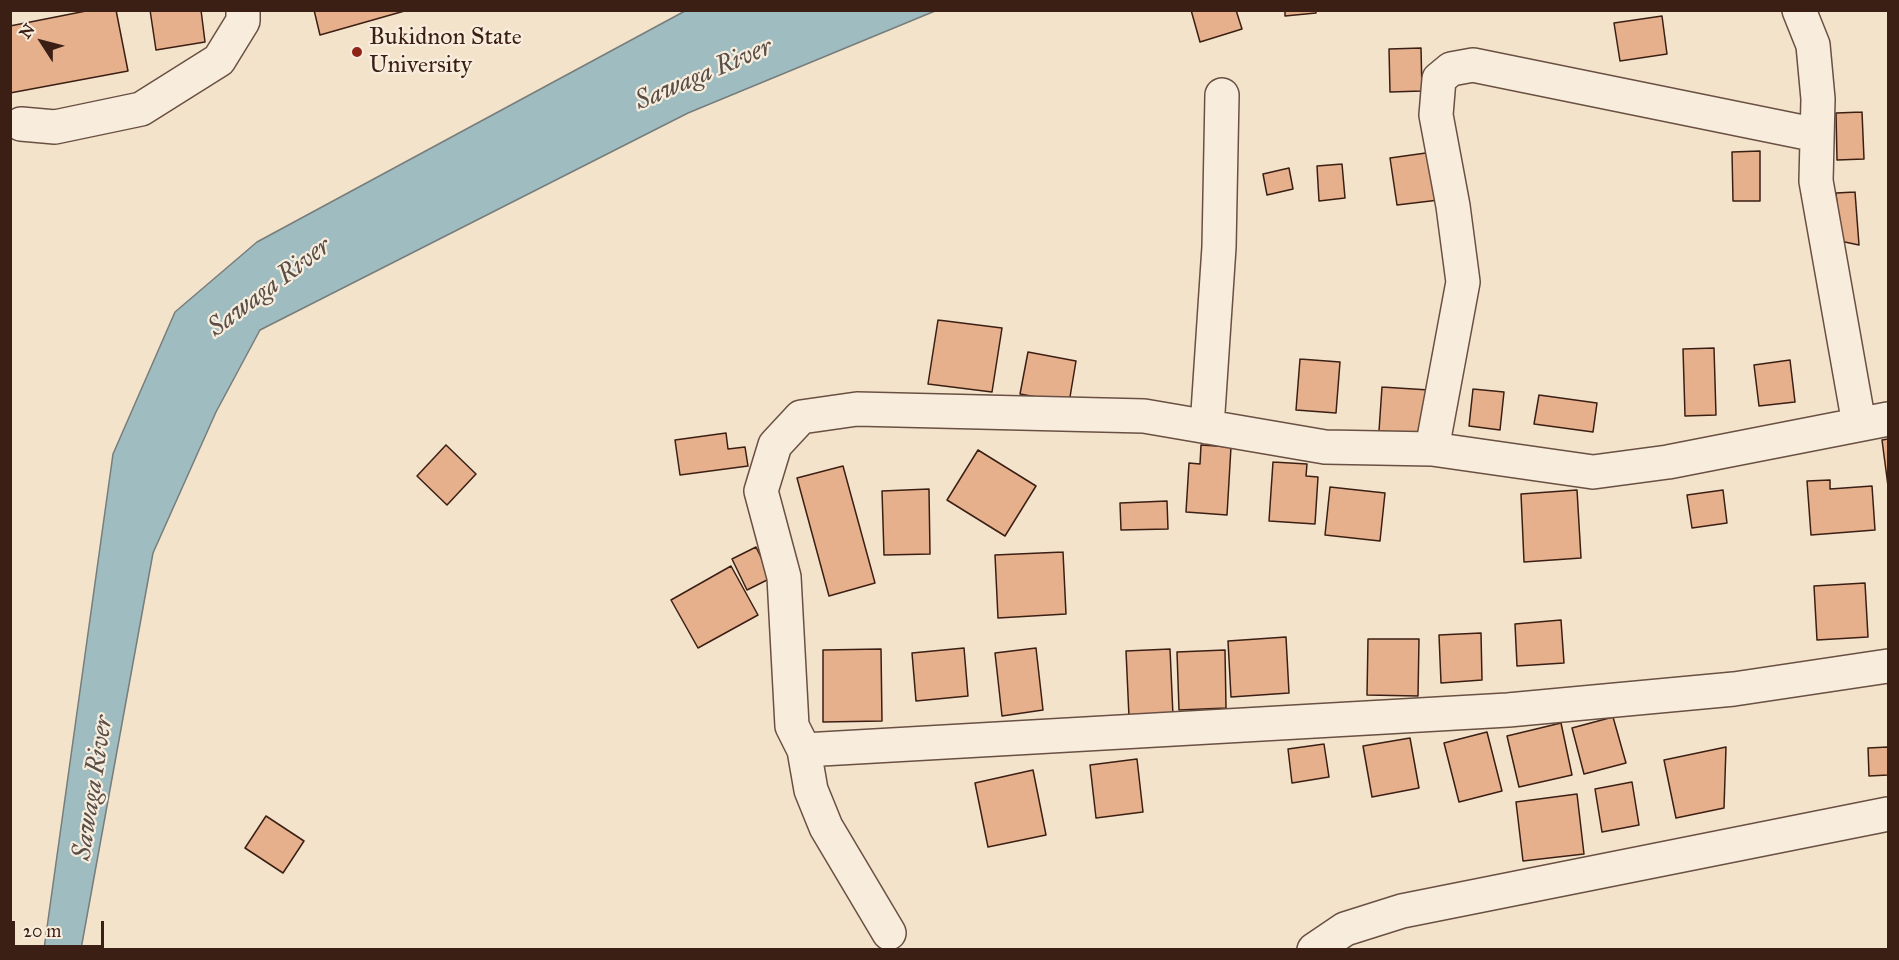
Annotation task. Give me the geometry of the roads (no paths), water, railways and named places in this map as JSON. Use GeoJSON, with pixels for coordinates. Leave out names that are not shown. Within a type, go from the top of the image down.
{"type":"FeatureCollection","features":[{"type":"Feature","properties":{"kind":"street"},"geometry":{"type":"LineString","coordinates":[[21,124],[55,127],[141,109],[219,60],[243,21],[243,10]]}},
{"type":"Feature","properties":{"kind":"street"},"geometry":{"type":"LineString","coordinates":[[889,933],[826,827],[811,790],[804,750],[792,726],[784,577],[761,491],[775,445],[801,417],[856,409],[1144,416],[1325,447],[1432,449],[1593,472],[1668,462],[1874,422],[1816,181],[1818,99],[1813,45],[1799,10]]}},
{"type":"Feature","properties":{"kind":"street"},"geometry":{"type":"LineString","coordinates":[[1432,449],[1463,282],[1454,206],[1436,116],[1439,79],[1451,69],[1473,65],[1817,135]]}},
{"type":"Feature","properties":{"kind":"street"},"geometry":{"type":"LineString","coordinates":[[1207,427],[1219,247],[1221,95]]}},
{"type":"Feature","properties":{"kind":"street"},"geometry":{"type":"LineString","coordinates":[[804,750],[1509,710],[1734,689],[1888,666]]}},
{"type":"Feature","properties":{"kind":"street"},"geometry":{"type":"LineString","coordinates":[[1314,950],[1345,929],[1402,911],[1888,814]]}},
{"type":"Feature","properties":{"kind":"water","name":"Sawaga River"},"geometry":{"type":"Polygon","coordinates":[[[685,11],[935,11],[688,113],[260,330],[216,412],[153,553],[81,949],[44,949],[113,454],[175,312],[257,242],[685,11]]]}},
{"type":"Feature","properties":{"kind":"place","name":"Bukidnon State University"},"geometry":{"type":"Point","coordinates":[357,52]}}]}
